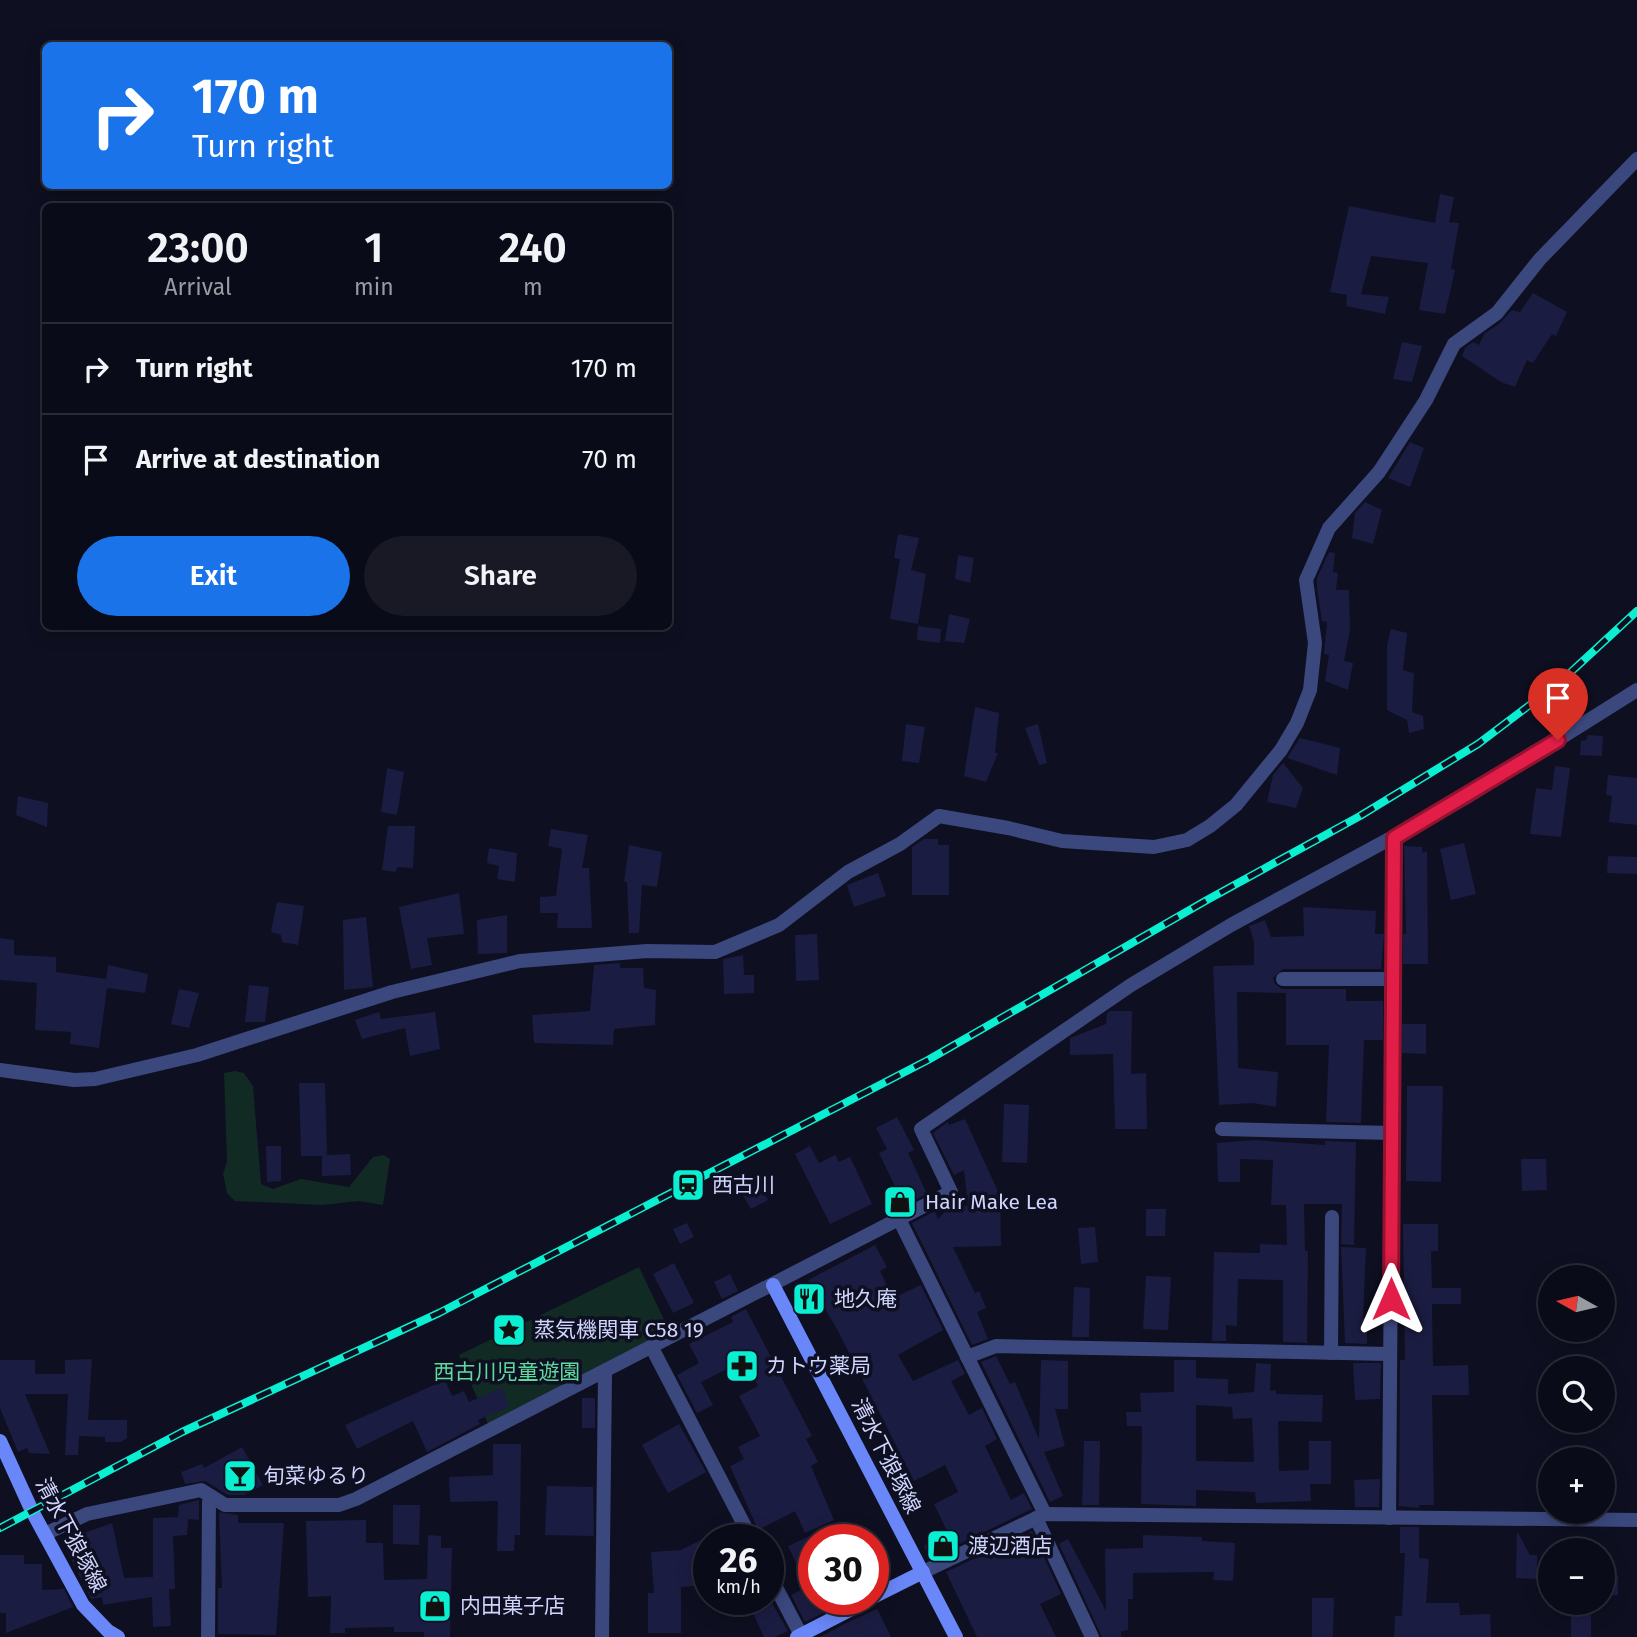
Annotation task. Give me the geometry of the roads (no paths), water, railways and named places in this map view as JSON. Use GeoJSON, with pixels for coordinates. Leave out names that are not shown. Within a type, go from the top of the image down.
{"type":"FeatureCollection","features":[{"type":"Feature","properties":{"kind":"main road","name":"清水下狼塚線"},"geometry":{"type":"LineString","coordinates":[[774,1285],[956,1637]]}},
{"type":"Feature","properties":{"kind":"main road","name":"清水下狼塚線"},"geometry":{"type":"LineString","coordinates":[[0,1441],[32,1511],[47,1533],[83,1605],[101,1625],[118,1637]]}},
{"type":"Feature","properties":{"kind":"main road"},"geometry":{"type":"LineString","coordinates":[[889,1589],[923,1572]]}},
{"type":"Feature","properties":{"kind":"main road"},"geometry":{"type":"LineString","coordinates":[[799,1636],[839,1615]]}},
{"type":"Feature","properties":{"kind":"street"},"geometry":{"type":"LineString","coordinates":[[0,1070],[74,1080],[96,1079],[197,1055],[392,992],[520,961],[647,951],[715,952],[750,940],[779,925],[848,872],[900,844],[939,816],[1062,841],[1114,847],[1154,847],[1187,840],[1210,826],[1258,781],[1297,723],[1310,690],[1315,653],[1306,580],[1329,528],[1379,472],[1426,400],[1454,344],[1497,313],[1540,259],[1637,159]]}},
{"type":"Feature","properties":{"kind":"street"},"geometry":{"type":"LineString","coordinates":[[47,1533],[87,1514],[201,1490],[225,1505],[339,1505],[348,1502],[605,1373],[951,1192],[920,1129],[1131,985],[1231,925],[1465,798],[1637,690]]}},
{"type":"Feature","properties":{"kind":"street"},"geometry":{"type":"LineString","coordinates":[[1389,1518],[1394,838]]}},
{"type":"Feature","properties":{"kind":"street"},"geometry":{"type":"LineString","coordinates":[[1283,979],[1393,979]]}},
{"type":"Feature","properties":{"kind":"street"},"geometry":{"type":"LineString","coordinates":[[1222,1129],[1392,1133]]}},
{"type":"Feature","properties":{"kind":"street"},"geometry":{"type":"LineString","coordinates":[[1331,1353],[1332,1217]]}},
{"type":"Feature","properties":{"kind":"street"},"geometry":{"type":"LineString","coordinates":[[899,1219],[1041,1516],[1092,1637]]}},
{"type":"Feature","properties":{"kind":"street"},"geometry":{"type":"LineString","coordinates":[[967,1357],[996,1346],[1390,1354]]}},
{"type":"Feature","properties":{"kind":"street"},"geometry":{"type":"LineString","coordinates":[[652,1348],[744,1524]]}},
{"type":"Feature","properties":{"kind":"street"},"geometry":{"type":"LineString","coordinates":[[602,1637],[605,1373]]}},
{"type":"Feature","properties":{"kind":"street"},"geometry":{"type":"LineString","coordinates":[[208,1637],[209,1502],[212,1497]]}},
{"type":"Feature","properties":{"kind":"street"},"geometry":{"type":"LineString","coordinates":[[923,1572],[1041,1516],[1637,1520]]}},
{"type":"Feature","properties":{"kind":"street"},"geometry":{"type":"LineString","coordinates":[[784,1605],[799,1636]]}},
{"type":"Feature","properties":{"kind":"railway"},"geometry":{"type":"LineString","coordinates":[[0,1528],[182,1432],[439,1313],[928,1060],[1207,900],[1360,816],[1478,744],[1559,683],[1637,611]]}},
{"type":"Feature","properties":{"kind":"place","name":"西古川"},"geometry":{"type":"Point","coordinates":[688,1185]}},
{"type":"Feature","properties":{"kind":"place","name":"Hair Make Lea"},"geometry":{"type":"Point","coordinates":[900,1202]}},
{"type":"Feature","properties":{"kind":"place","name":"地久庵"},"geometry":{"type":"Point","coordinates":[809,1299]}},
{"type":"Feature","properties":{"kind":"place","name":"蒸気機関車 C58 19"},"geometry":{"type":"Point","coordinates":[509,1330]}},
{"type":"Feature","properties":{"kind":"place","name":"カトウ薬局"},"geometry":{"type":"Point","coordinates":[742,1366]}},
{"type":"Feature","properties":{"kind":"place","name":"旬菜ゆるり"},"geometry":{"type":"Point","coordinates":[240,1476]}},
{"type":"Feature","properties":{"kind":"place","name":"渡辺酒店"},"geometry":{"type":"Point","coordinates":[943,1546]}},
{"type":"Feature","properties":{"kind":"place","name":"内田菓子店"},"geometry":{"type":"Point","coordinates":[435,1606]}},
{"type":"Feature","properties":{"kind":"park label","name":"西古川児童遊園"},"geometry":{"type":"Point","coordinates":[507,1372]}}]}
